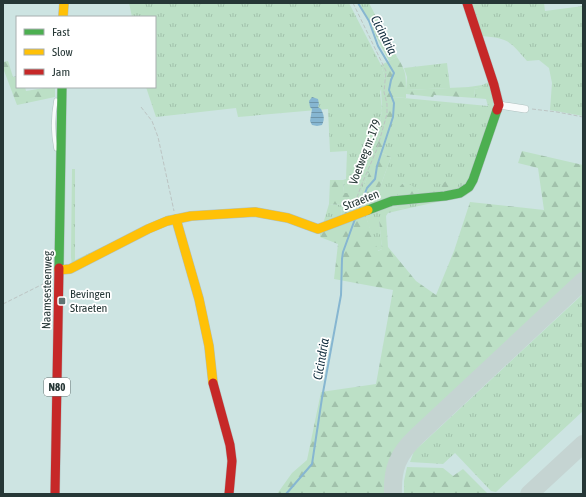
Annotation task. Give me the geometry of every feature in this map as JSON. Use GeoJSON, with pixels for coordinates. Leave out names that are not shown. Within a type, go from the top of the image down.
{"type":"FeatureCollection","features":[{"type":"Feature","properties":{"kind":"street"},"geometry":{"type":"LineString","coordinates":[[64,3],[64,16]]}},
{"type":"Feature","properties":{"kind":"street"},"geometry":{"type":"LineString","coordinates":[[467,3],[494,85],[499,105],[525,108]]}},
{"type":"Feature","properties":{"kind":"street","name":"Naamsesteenweg"},"geometry":{"type":"LineString","coordinates":[[54,494],[62,88]]}},
{"type":"Feature","properties":{"kind":"street","name":"Straeten"},"geometry":{"type":"LineString","coordinates":[[59,270],[70,269],[148,229],[176,219],[225,213],[255,212],[288,218],[318,229],[392,201],[445,196],[465,190],[469,187],[473,180],[499,105]]}},
{"type":"Feature","properties":{"kind":"street"},"geometry":{"type":"LineString","coordinates":[[176,219],[199,299],[209,346],[214,388],[230,445],[232,461],[229,494]]}},
{"type":"Feature","properties":{"kind":"lane"},"geometry":{"type":"LineString","coordinates":[[59,88],[55,109],[54,142],[61,172]]}},
{"type":"Feature","properties":{"kind":"path","name":"Voetweg nr. 179"},"geometry":{"type":"LineString","coordinates":[[351,217],[361,186],[377,149],[387,114],[387,104],[384,92],[386,71],[353,3]]}},
{"type":"Feature","properties":{"kind":"path"},"geometry":{"type":"LineString","coordinates":[[141,106],[152,121],[158,137],[176,219]]}},
{"type":"Feature","properties":{"kind":"path"},"geometry":{"type":"LineString","coordinates":[[525,108],[583,117]]}},
{"type":"Feature","properties":{"kind":"path"},"geometry":{"type":"LineString","coordinates":[[3,304],[48,281],[59,280]]}},
{"type":"Feature","properties":{"kind":"green space"},"geometry":{"type":"Polygon","coordinates":[[[129,3],[349,3],[381,65],[385,78],[380,92],[382,111],[380,122],[364,171],[369,173],[361,193],[344,193],[343,180],[346,179],[347,151],[330,152],[328,109],[238,117],[236,108],[156,117],[146,88],[156,88],[156,16],[132,16],[129,3]]]}},
{"type":"Feature","properties":{"kind":"green space"},"geometry":{"type":"Polygon","coordinates":[[[359,3],[369,3],[397,57],[389,61],[359,3]]]}},
{"type":"Feature","properties":{"kind":"green space"},"geometry":{"type":"Polygon","coordinates":[[[471,3],[544,3],[545,11],[583,6],[583,116],[550,110],[552,83],[549,68],[539,60],[527,61],[508,42],[497,38],[481,36],[471,3]]]}},
{"type":"Feature","properties":{"kind":"green space"},"geometry":{"type":"Polygon","coordinates":[[[397,57],[405,73],[406,90],[482,85],[483,87],[474,89],[475,98],[434,95],[433,97],[406,94],[406,98],[393,97],[393,119],[380,152],[391,157],[378,193],[380,196],[384,197],[386,201],[342,218],[341,205],[329,204],[330,180],[343,180],[344,193],[361,193],[369,173],[363,171],[380,122],[382,111],[381,86],[385,78],[381,65],[397,57]]]}},
{"type":"Feature","properties":{"kind":"green space"},"geometry":{"type":"Polygon","coordinates":[[[8,61],[13,77],[16,76],[16,88],[25,88],[26,91],[55,88],[55,97],[17,105],[3,68],[3,62],[8,61]]]}},
{"type":"Feature","properties":{"kind":"green space"},"geometry":{"type":"Polygon","coordinates":[[[447,63],[450,88],[406,90],[407,77],[404,68],[447,63]]]}},
{"type":"Feature","properties":{"kind":"green space"},"geometry":{"type":"Polygon","coordinates":[[[489,82],[495,103],[474,170],[463,188],[429,192],[402,184],[398,198],[386,201],[380,196],[378,193],[391,157],[380,152],[393,119],[393,97],[488,106],[486,99],[475,98],[474,89],[482,87],[482,85],[489,82]]]}},
{"type":"Feature","properties":{"kind":"green space"},"geometry":{"type":"Polygon","coordinates":[[[522,151],[583,165],[583,272],[402,440],[388,465],[384,494],[277,494],[292,473],[307,460],[321,392],[376,384],[393,290],[334,279],[338,244],[320,237],[320,233],[365,214],[378,251],[382,249],[379,219],[382,210],[391,207],[405,209],[388,213],[386,216],[388,247],[416,281],[436,295],[454,251],[470,202],[544,210],[538,168],[518,163],[522,151]]]}},
{"type":"Feature","properties":{"kind":"green space"},"geometry":{"type":"Polygon","coordinates":[[[72,169],[75,169],[75,260],[169,215],[169,217],[72,266],[72,169]]]}},
{"type":"Feature","properties":{"kind":"green space"},"geometry":{"type":"Polygon","coordinates":[[[447,180],[456,181],[458,184],[456,192],[398,198],[398,189],[402,184],[407,183],[419,190],[441,191],[441,185],[447,180]]]}},
{"type":"Feature","properties":{"kind":"green space"},"geometry":{"type":"Polygon","coordinates":[[[466,193],[467,195],[460,197],[405,209],[391,207],[379,219],[382,249],[377,251],[365,214],[389,204],[466,193]]]}},
{"type":"Feature","properties":{"kind":"green space"},"geometry":{"type":"Polygon","coordinates":[[[329,204],[341,205],[342,218],[323,224],[329,204]]]}},
{"type":"Feature","properties":{"kind":"green space"},"geometry":{"type":"Polygon","coordinates":[[[583,294],[583,411],[496,492],[491,491],[455,453],[443,464],[410,462],[414,451],[583,294]]]}},
{"type":"Feature","properties":{"kind":"green space"},"geometry":{"type":"Polygon","coordinates":[[[407,467],[443,468],[453,476],[463,469],[488,494],[404,494],[404,481],[407,467]]]}},
{"type":"Feature","properties":{"kind":"water"},"geometry":{"type":"Polygon","coordinates":[[[312,97],[318,99],[318,107],[323,113],[324,121],[322,125],[312,125],[310,121],[312,109],[309,101],[312,97]]]}},
{"type":"Feature","properties":{"kind":"waterway","name":"Cicindria"},"geometry":{"type":"LineString","coordinates":[[358,3],[369,21],[378,46],[394,73],[389,90],[394,103],[393,117],[377,166],[375,179],[367,188],[359,209]]}},
{"type":"Feature","properties":{"kind":"waterway","name":"Cicindria"},"geometry":{"type":"LineString","coordinates":[[286,494],[312,464],[322,398],[341,295],[343,252],[355,219]]}},
{"type":"Feature","properties":{"kind":"taxiway"},"geometry":{"type":"LineString","coordinates":[[393,494],[397,462],[410,443],[583,281]]}},
{"type":"Feature","properties":{"kind":"taxiway"},"geometry":{"type":"LineString","coordinates":[[529,494],[583,444]]}},
{"type":"Feature","properties":{"kind":"traffic: fast"},"geometry":{"type":"LineString","coordinates":[[59,268],[62,88]]}},
{"type":"Feature","properties":{"kind":"traffic: fast"},"geometry":{"type":"LineString","coordinates":[[368,210],[392,201],[445,196],[460,193],[469,187],[473,180],[497,110]]}},
{"type":"Feature","properties":{"kind":"traffic: slow"},"geometry":{"type":"LineString","coordinates":[[63,16],[64,3]]}},
{"type":"Feature","properties":{"kind":"traffic: slow"},"geometry":{"type":"LineString","coordinates":[[59,270],[70,269],[148,229],[167,221],[191,216],[255,212],[288,218],[318,229],[368,210]]}},
{"type":"Feature","properties":{"kind":"traffic: slow"},"geometry":{"type":"LineString","coordinates":[[176,219],[199,299],[209,346],[213,383]]}},
{"type":"Feature","properties":{"kind":"traffic: jam"},"geometry":{"type":"LineString","coordinates":[[467,3],[494,85],[499,105],[497,110]]}},
{"type":"Feature","properties":{"kind":"traffic: jam"},"geometry":{"type":"LineString","coordinates":[[55,494],[59,268]]}},
{"type":"Feature","properties":{"kind":"traffic: jam"},"geometry":{"type":"LineString","coordinates":[[213,383],[230,445],[232,461],[229,494]]}},
{"type":"Feature","properties":{"kind":"place","name":"Bevingen Straeten"},"geometry":{"type":"Point","coordinates":[62,301]}}]}
